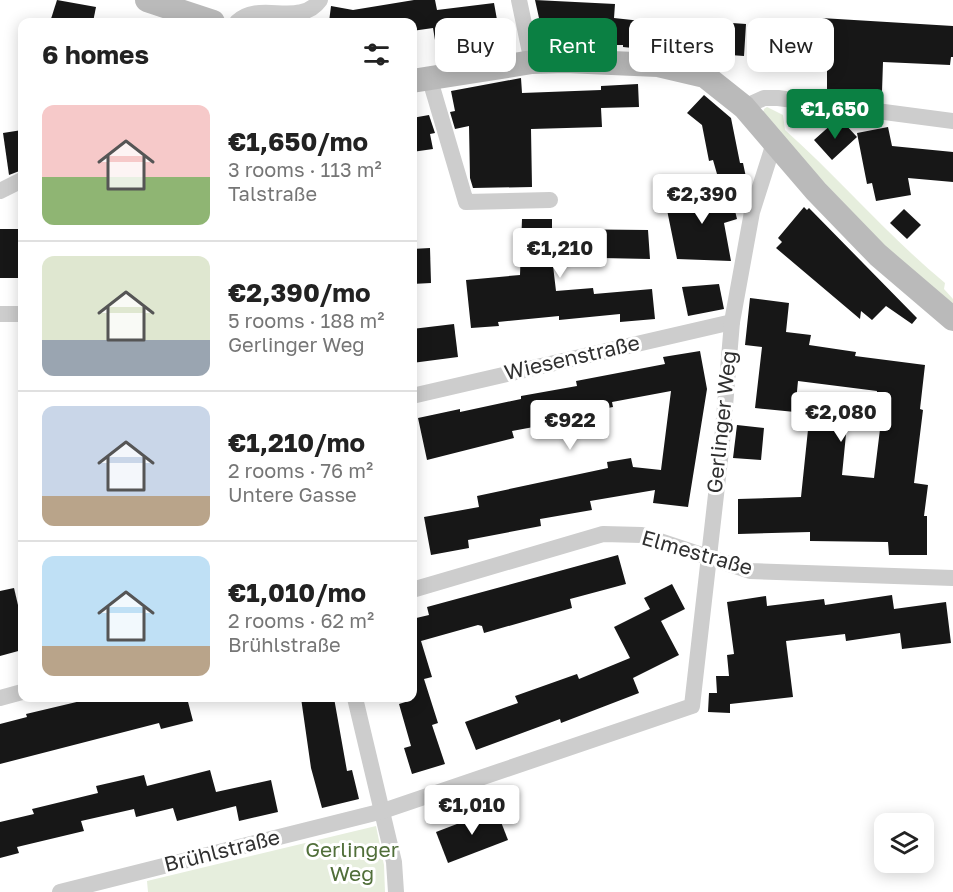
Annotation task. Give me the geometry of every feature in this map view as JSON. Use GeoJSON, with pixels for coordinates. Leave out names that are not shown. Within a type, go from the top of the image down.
{"type":"FeatureCollection","features":[{"type":"Feature","properties":{"kind":"street"},"geometry":{"type":"LineString","coordinates":[[147,0],[172,3],[197,18]]}},
{"type":"Feature","properties":{"kind":"street"},"geometry":{"type":"LineString","coordinates":[[240,18],[260,9],[305,11],[320,0]]}},
{"type":"Feature","properties":{"kind":"street"},"geometry":{"type":"LineString","coordinates":[[519,0],[528,43]]}},
{"type":"Feature","properties":{"kind":"street"},"geometry":{"type":"LineString","coordinates":[[528,63],[421,80],[466,202],[550,200]]}},
{"type":"Feature","properties":{"kind":"street"},"geometry":{"type":"LineString","coordinates":[[617,63],[676,68],[705,76],[744,106],[774,143],[878,255],[953,319]]}},
{"type":"Feature","properties":{"kind":"street"},"geometry":{"type":"LineString","coordinates":[[744,106],[764,98],[778,98],[953,121]]}},
{"type":"Feature","properties":{"kind":"street","name":"Gerlinger Weg"},"geometry":{"type":"LineString","coordinates":[[692,706],[722,442],[732,322],[752,212],[774,143]]}},
{"type":"Feature","properties":{"kind":"street"},"geometry":{"type":"LineString","coordinates":[[0,191],[18,182]]}},
{"type":"Feature","properties":{"kind":"street"},"geometry":{"type":"LineString","coordinates":[[0,314],[18,314]]}},
{"type":"Feature","properties":{"kind":"street","name":"Wiesenstraße"},"geometry":{"type":"LineString","coordinates":[[417,395],[732,322]]}},
{"type":"Feature","properties":{"kind":"street","name":"Elmestraße"},"geometry":{"type":"LineString","coordinates":[[417,589],[603,534],[642,535],[750,571],[953,578]]}},
{"type":"Feature","properties":{"kind":"street"},"geometry":{"type":"LineString","coordinates":[[0,698],[18,693]]}},
{"type":"Feature","properties":{"kind":"street"},"geometry":{"type":"LineString","coordinates":[[356,702],[394,862],[396,892]]}},
{"type":"Feature","properties":{"kind":"street","name":"Brühlstraße"},"geometry":{"type":"LineString","coordinates":[[60,892],[383,811],[692,706]]}},
{"type":"Feature","properties":{"kind":"green space"},"geometry":{"type":"Polygon","coordinates":[[[767,107],[783,115],[785,130],[945,283],[944,289],[953,299],[953,308],[895,257],[762,117],[767,107]]]}},
{"type":"Feature","properties":{"kind":"green space","name":"Gerlinger Weg"},"geometry":{"type":"Polygon","coordinates":[[[376,826],[384,865],[385,892],[148,892],[147,881],[376,826]]]}},
{"type":"Feature","properties":{"kind":"building"},"geometry":{"type":"Polygon","coordinates":[[[57,0],[96,7],[94,18],[51,18],[57,0]]]}},
{"type":"Feature","properties":{"kind":"building"},"geometry":{"type":"Polygon","coordinates":[[[414,0],[435,0],[437,10],[494,3],[497,18],[435,18],[435,40],[433,28],[417,30],[417,18],[330,18],[331,6],[353,10],[414,0]]]}},
{"type":"Feature","properties":{"kind":"building"},"geometry":{"type":"Polygon","coordinates":[[[535,0],[615,4],[614,18],[539,18],[535,0]]]}},
{"type":"Feature","properties":{"kind":"building"},"geometry":{"type":"Polygon","coordinates":[[[617,18],[629,20],[629,48],[623,47],[623,45],[617,45],[617,18]]]}},
{"type":"Feature","properties":{"kind":"building"},"geometry":{"type":"Polygon","coordinates":[[[834,19],[953,26],[953,57],[951,57],[950,65],[883,62],[882,92],[827,90],[827,72],[834,72],[834,19]]]}},
{"type":"Feature","properties":{"kind":"building"},"geometry":{"type":"Polygon","coordinates":[[[735,23],[746,24],[744,56],[735,55],[735,23]]]}},
{"type":"Feature","properties":{"kind":"building"},"geometry":{"type":"Polygon","coordinates":[[[521,78],[522,93],[601,90],[601,86],[638,84],[639,107],[601,108],[602,127],[531,129],[532,187],[473,188],[470,178],[469,126],[455,129],[450,112],[455,111],[451,91],[521,78]]]}},
{"type":"Feature","properties":{"kind":"building"},"geometry":{"type":"Polygon","coordinates":[[[704,95],[731,118],[740,163],[743,163],[747,182],[721,188],[713,160],[709,161],[702,125],[687,113],[704,95]]]}},
{"type":"Feature","properties":{"kind":"building"},"geometry":{"type":"Polygon","coordinates":[[[429,115],[435,133],[430,134],[433,149],[417,151],[417,117],[429,115]]]}},
{"type":"Feature","properties":{"kind":"building"},"geometry":{"type":"Polygon","coordinates":[[[833,123],[838,128],[844,123],[857,137],[832,160],[814,140],[833,123]]]}},
{"type":"Feature","properties":{"kind":"building"},"geometry":{"type":"Polygon","coordinates":[[[888,127],[892,146],[953,152],[953,182],[908,178],[911,195],[876,201],[872,183],[867,184],[857,133],[888,127]]]}},
{"type":"Feature","properties":{"kind":"building"},"geometry":{"type":"Polygon","coordinates":[[[18,131],[18,172],[9,175],[3,133],[18,131]]]}},
{"type":"Feature","properties":{"kind":"building"},"geometry":{"type":"Polygon","coordinates":[[[729,186],[737,219],[724,223],[731,261],[677,259],[666,205],[675,203],[675,200],[729,186]]]}},
{"type":"Feature","properties":{"kind":"building"},"geometry":{"type":"Polygon","coordinates":[[[804,207],[807,210],[809,208],[917,318],[912,324],[886,306],[872,320],[861,311],[860,319],[776,248],[782,242],[778,238],[804,207]]]}},
{"type":"Feature","properties":{"kind":"building"},"geometry":{"type":"Polygon","coordinates":[[[904,209],[921,225],[907,239],[890,223],[904,209]]]}},
{"type":"Feature","properties":{"kind":"building"},"geometry":{"type":"Polygon","coordinates":[[[522,219],[552,219],[552,229],[648,230],[650,259],[552,257],[556,291],[593,288],[594,294],[652,289],[655,319],[620,322],[620,314],[559,320],[559,316],[498,322],[499,326],[471,328],[466,280],[520,275],[522,219]]]}},
{"type":"Feature","properties":{"kind":"building"},"geometry":{"type":"Polygon","coordinates":[[[0,229],[18,229],[18,278],[0,278],[0,229]]]}},
{"type":"Feature","properties":{"kind":"building"},"geometry":{"type":"Polygon","coordinates":[[[430,248],[431,283],[417,284],[417,249],[430,248]]]}},
{"type":"Feature","properties":{"kind":"building"},"geometry":{"type":"Polygon","coordinates":[[[719,284],[724,309],[688,316],[682,287],[719,284]]]}},
{"type":"Feature","properties":{"kind":"building"},"geometry":{"type":"Polygon","coordinates":[[[750,298],[789,303],[786,332],[811,335],[809,345],[856,352],[855,356],[925,365],[920,409],[923,410],[914,483],[928,485],[924,516],[927,516],[927,555],[889,555],[888,542],[810,541],[810,532],[738,534],[738,499],[801,497],[809,420],[847,424],[842,475],[874,478],[883,405],[876,404],[877,391],[798,381],[795,412],[755,408],[762,347],[745,345],[750,298]]]}},
{"type":"Feature","properties":{"kind":"building"},"geometry":{"type":"Polygon","coordinates":[[[454,324],[458,357],[417,362],[417,328],[454,324]]]}},
{"type":"Feature","properties":{"kind":"building"},"geometry":{"type":"Polygon","coordinates":[[[700,351],[707,389],[688,507],[653,503],[655,490],[590,501],[592,510],[540,519],[541,526],[468,540],[469,548],[431,555],[424,517],[479,507],[477,496],[608,468],[607,462],[631,458],[633,467],[661,470],[671,391],[612,402],[613,407],[565,416],[566,421],[512,431],[514,438],[427,460],[418,418],[460,409],[460,412],[521,399],[521,396],[577,386],[576,381],[665,364],[663,357],[700,351]]]}},
{"type":"Feature","properties":{"kind":"building"},"geometry":{"type":"Polygon","coordinates":[[[737,425],[764,428],[761,460],[733,458],[737,425]]]}},
{"type":"Feature","properties":{"kind":"building"},"geometry":{"type":"Polygon","coordinates":[[[618,555],[626,584],[570,599],[572,608],[484,633],[482,626],[478,625],[421,641],[432,677],[424,679],[438,723],[432,725],[445,764],[412,774],[404,748],[411,746],[399,704],[417,702],[417,618],[429,615],[427,607],[618,555]]]}},
{"type":"Feature","properties":{"kind":"building"},"geometry":{"type":"Polygon","coordinates":[[[672,584],[685,609],[661,621],[679,655],[633,678],[639,693],[561,723],[560,719],[476,750],[465,722],[518,703],[515,696],[577,674],[579,679],[630,658],[614,627],[650,609],[644,598],[672,584]]]}},
{"type":"Feature","properties":{"kind":"building"},"geometry":{"type":"Polygon","coordinates":[[[14,588],[18,605],[18,651],[0,656],[0,591],[14,588]]]}},
{"type":"Feature","properties":{"kind":"building"},"geometry":{"type":"Polygon","coordinates":[[[892,595],[894,609],[946,602],[951,643],[902,649],[900,633],[846,641],[845,634],[786,641],[793,697],[730,704],[730,713],[708,712],[709,693],[717,693],[716,676],[729,676],[727,655],[734,654],[727,602],[766,596],[767,606],[824,599],[825,605],[892,595]]]}},
{"type":"Feature","properties":{"kind":"building"},"geometry":{"type":"Polygon","coordinates":[[[77,702],[188,702],[193,721],[161,729],[159,723],[0,764],[0,724],[27,717],[26,714],[77,702]]]}},
{"type":"Feature","properties":{"kind":"building"},"geometry":{"type":"Polygon","coordinates":[[[302,702],[335,702],[347,771],[352,770],[359,799],[322,808],[311,768],[302,702]]]}},
{"type":"Feature","properties":{"kind":"building"},"geometry":{"type":"Polygon","coordinates":[[[210,770],[216,792],[271,780],[278,812],[239,821],[236,806],[177,821],[173,808],[136,817],[134,809],[81,821],[84,831],[17,847],[19,853],[0,858],[0,822],[34,814],[32,809],[98,793],[96,786],[144,775],[147,786],[210,770]]]}},
{"type":"Feature","properties":{"kind":"building"},"geometry":{"type":"Polygon","coordinates":[[[496,809],[508,840],[448,863],[436,832],[496,809]]]}}]}
